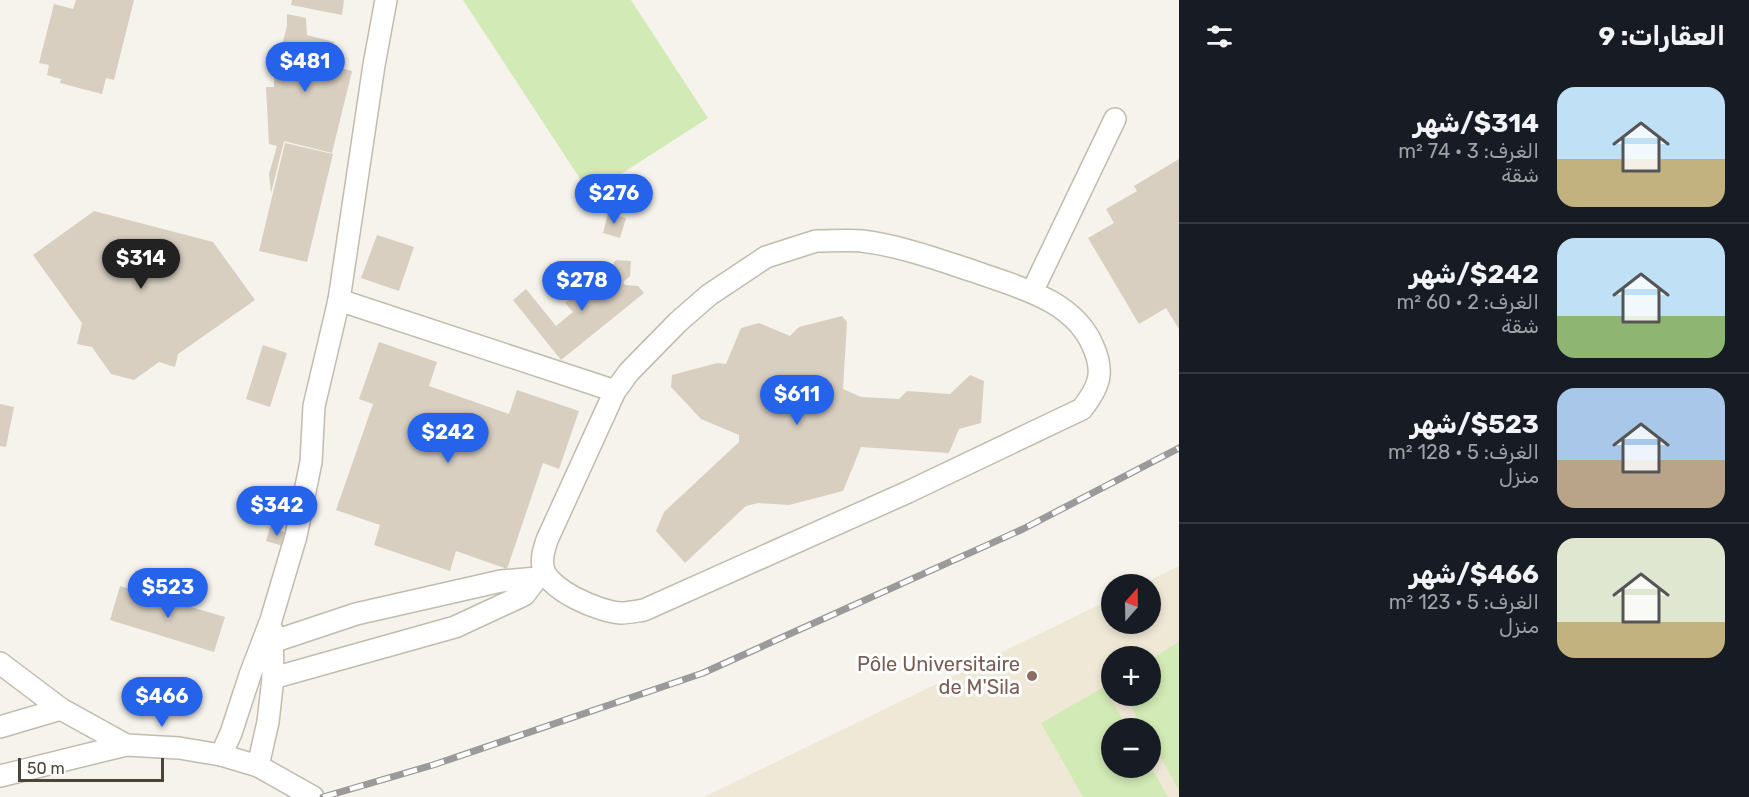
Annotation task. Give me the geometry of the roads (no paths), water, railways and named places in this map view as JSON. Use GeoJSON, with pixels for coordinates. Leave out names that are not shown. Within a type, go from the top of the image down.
{"type":"FeatureCollection","features":[{"type":"Feature","properties":{"kind":"street"},"geometry":{"type":"LineString","coordinates":[[221,755],[271,620],[296,536],[311,462],[314,406],[339,300],[386,0]]}},
{"type":"Feature","properties":{"kind":"street"},"geometry":{"type":"LineString","coordinates":[[1032,292],[1115,119]]}},
{"type":"Feature","properties":{"kind":"street"},"geometry":{"type":"LineString","coordinates":[[272,642],[356,614],[501,581],[541,577],[575,598],[599,608],[620,613],[644,610],[807,539],[1082,409],[1096,392],[1100,376],[1098,357],[1088,335],[1065,310],[1032,292],[910,250],[860,241],[816,241],[766,257],[709,295],[678,321],[629,372],[615,391],[551,527],[543,554],[541,577],[524,595],[454,627],[273,678]]}},
{"type":"Feature","properties":{"kind":"street"},"geometry":{"type":"LineString","coordinates":[[339,300],[615,391]]}},
{"type":"Feature","properties":{"kind":"street"},"geometry":{"type":"LineString","coordinates":[[258,766],[268,722],[273,678],[271,620]]}},
{"type":"Feature","properties":{"kind":"street"},"geometry":{"type":"LineString","coordinates":[[0,663],[61,709],[126,745]]}},
{"type":"Feature","properties":{"kind":"street"},"geometry":{"type":"LineString","coordinates":[[0,727],[61,709]]}},
{"type":"Feature","properties":{"kind":"street"},"geometry":{"type":"LineString","coordinates":[[0,777],[126,745],[179,748],[221,755],[258,766],[313,797]]}},
{"type":"Feature","properties":{"kind":"railway"},"geometry":{"type":"LineString","coordinates":[[323,797],[433,765],[703,673],[1023,529],[1179,448]]}},
{"type":"Feature","properties":{"kind":"place","name":"Pôle Universitaire de M'Sila"},"geometry":{"type":"Point","coordinates":[1032,676]}}]}
